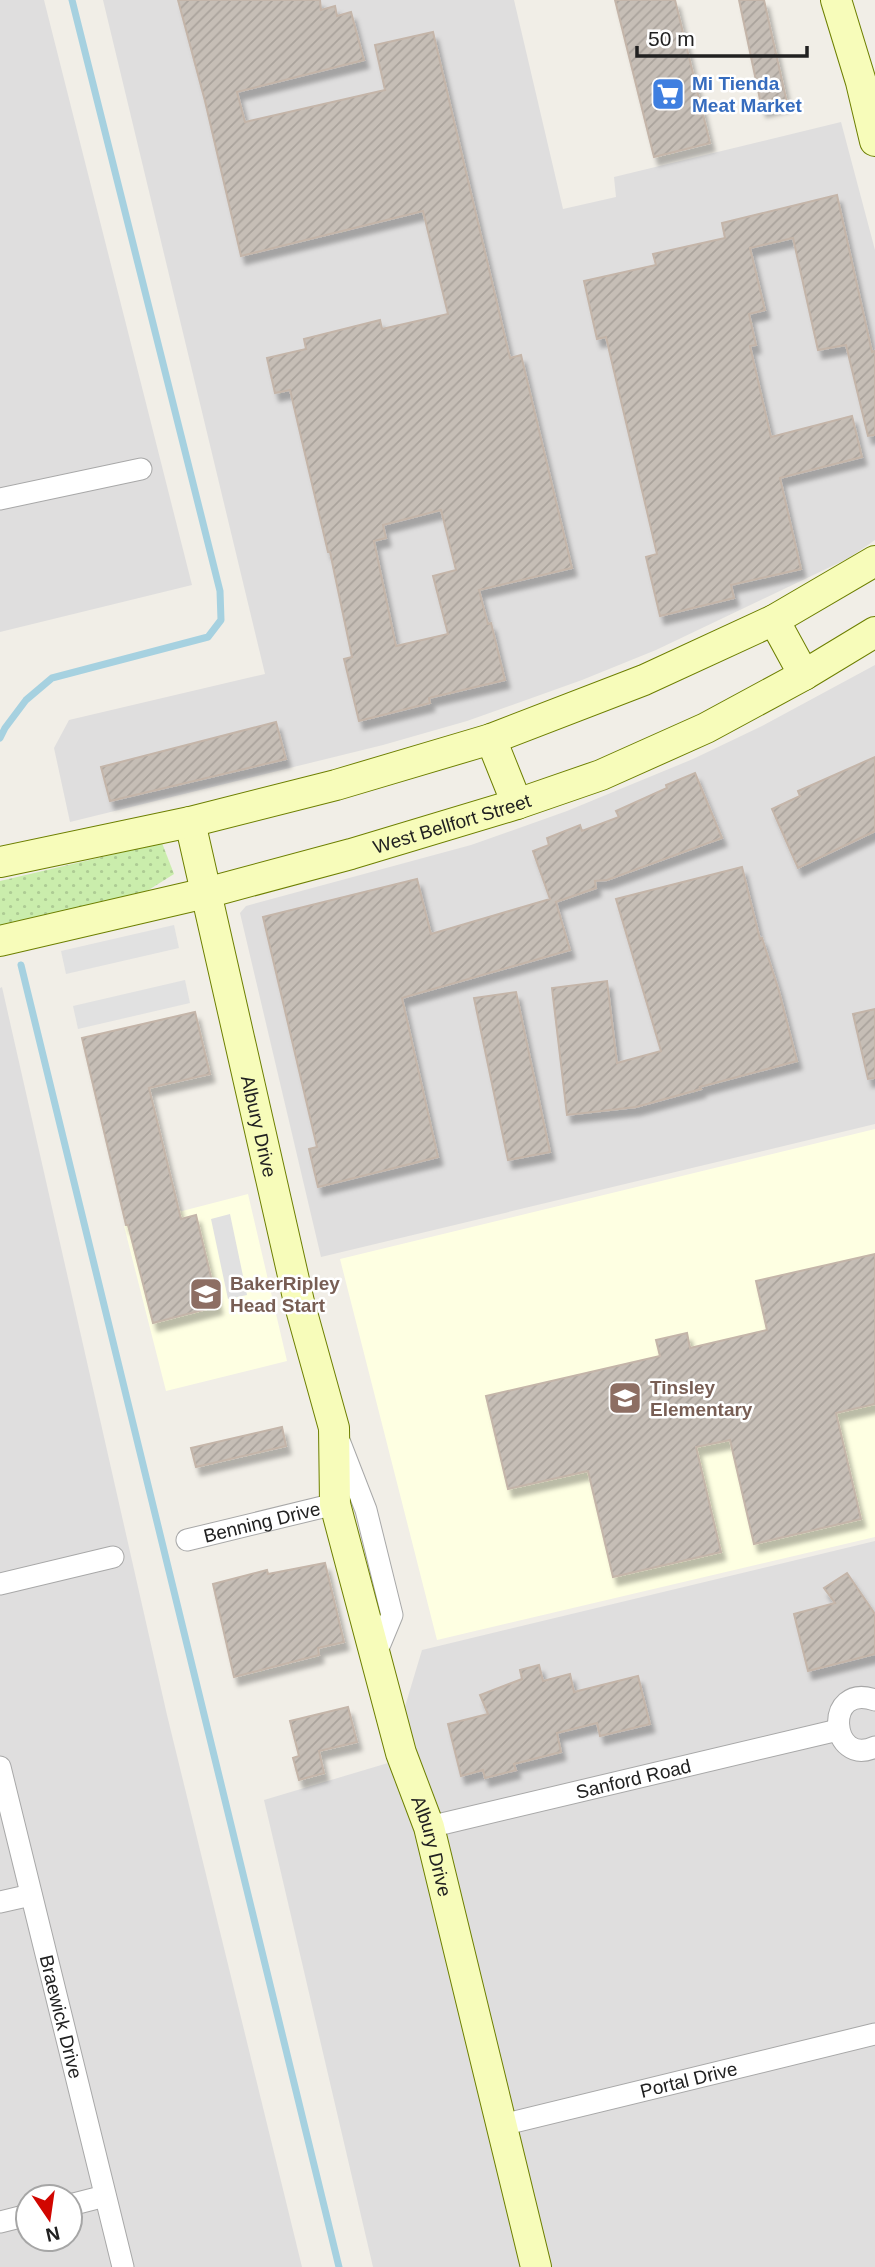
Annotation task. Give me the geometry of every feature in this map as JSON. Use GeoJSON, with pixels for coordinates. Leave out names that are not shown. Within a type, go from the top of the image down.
{"type":"FeatureCollection","features":[{"type":"Feature","properties":{"kind":"main road"},"geometry":{"type":"LineString","coordinates":[[836,0],[861,82],[875,141]]}},
{"type":"Feature","properties":{"kind":"main road"},"geometry":{"type":"LineString","coordinates":[[0,862],[190,821],[336,785],[491,738],[644,680],[774,621],[875,561]]}},
{"type":"Feature","properties":{"kind":"main road"},"geometry":{"type":"LineString","coordinates":[[774,621],[804,675]]}},
{"type":"Feature","properties":{"kind":"main road","name":"West Bellfort Street"},"geometry":{"type":"LineString","coordinates":[[0,941],[206,894],[351,854],[517,804],[601,775],[706,728],[804,675],[875,632]]}},
{"type":"Feature","properties":{"kind":"main road"},"geometry":{"type":"LineString","coordinates":[[491,738],[517,804]]}},
{"type":"Feature","properties":{"kind":"main road","name":"Albury Drive"},"geometry":{"type":"LineString","coordinates":[[190,821],[299,1302],[334,1428],[335,1504],[401,1753],[429,1827],[536,2267]]}},
{"type":"Feature","properties":{"kind":"street"},"geometry":{"type":"LineString","coordinates":[[0,499],[141,469]]}},
{"type":"Feature","properties":{"kind":"street","name":"Albury Drive"},"geometry":{"type":"LineString","coordinates":[[334,1428],[366,1510],[392,1615],[375,1656]]}},
{"type":"Feature","properties":{"kind":"street","name":"Benning Drive"},"geometry":{"type":"LineString","coordinates":[[187,1540],[335,1504]]}},
{"type":"Feature","properties":{"kind":"street"},"geometry":{"type":"LineString","coordinates":[[0,1584],[113,1557]]}},
{"type":"Feature","properties":{"kind":"street"},"geometry":{"type":"LineString","coordinates":[[875,1700],[857,1698],[848,1702],[837,1719],[842,1739],[850,1746],[859,1750],[875,1747]]}},
{"type":"Feature","properties":{"kind":"street","name":"Sanford Road"},"geometry":{"type":"LineString","coordinates":[[429,1827],[838,1730]]}},
{"type":"Feature","properties":{"kind":"street","name":"Braewick Drive"},"geometry":{"type":"LineString","coordinates":[[0,1768],[123,2267]]}},
{"type":"Feature","properties":{"kind":"street"},"geometry":{"type":"LineString","coordinates":[[0,1902],[31,1895]]}},
{"type":"Feature","properties":{"kind":"street","name":"Portal Drive"},"geometry":{"type":"LineString","coordinates":[[502,2125],[875,2034]]}},
{"type":"Feature","properties":{"kind":"street"},"geometry":{"type":"LineString","coordinates":[[84,2201],[105,2196]]}},
{"type":"Feature","properties":{"kind":"shaded area"},"geometry":{"type":"Polygon","coordinates":[[[0,0],[44,0],[192,585],[0,632],[0,0]]]}},
{"type":"Feature","properties":{"kind":"shaded area"},"geometry":{"type":"Polygon","coordinates":[[[103,0],[514,0],[563,209],[616,197],[614,177],[841,122],[875,250],[875,540],[849,558],[656,650],[467,721],[383,745],[70,822],[54,748],[69,720],[265,674],[103,0]]]}},
{"type":"Feature","properties":{"kind":"shaded area"},"geometry":{"type":"Polygon","coordinates":[[[875,665],[875,1124],[321,1257],[240,913],[246,906],[471,845],[567,811],[693,759],[762,726],[875,665]]]}},
{"type":"Feature","properties":{"kind":"shaded area"},"geometry":{"type":"Polygon","coordinates":[[[174,925],[179,948],[66,974],[61,951],[174,925]]]}},
{"type":"Feature","properties":{"kind":"shaded area"},"geometry":{"type":"Polygon","coordinates":[[[185,980],[190,1003],[78,1029],[73,1006],[185,980]]]}},
{"type":"Feature","properties":{"kind":"shaded area"},"geometry":{"type":"Polygon","coordinates":[[[2,987],[167,1715],[302,2267],[0,2267],[2,987]]]}},
{"type":"Feature","properties":{"kind":"shaded area","name":"Tinsley Elementary"},"geometry":{"type":"Polygon","coordinates":[[[875,1129],[875,1537],[437,1640],[340,1259],[875,1129]]]}},
{"type":"Feature","properties":{"kind":"shaded area","name":"BakerRipley Head Start"},"geometry":{"type":"Polygon","coordinates":[[[248,1194],[287,1361],[166,1391],[124,1226],[248,1194]]]}},
{"type":"Feature","properties":{"kind":"shaded area"},"geometry":{"type":"Polygon","coordinates":[[[230,1214],[247,1295],[228,1299],[211,1219],[230,1214]]]}},
{"type":"Feature","properties":{"kind":"shaded area"},"geometry":{"type":"Polygon","coordinates":[[[875,1541],[875,2267],[373,2267],[264,1800],[388,1763],[422,1650],[875,1541]]]}},
{"type":"Feature","properties":{"kind":"green space"},"geometry":{"type":"Polygon","coordinates":[[[162,843],[174,874],[147,891],[0,927],[0,881],[162,843]]]}},
{"type":"Feature","properties":{"kind":"building"},"geometry":{"type":"Polygon","coordinates":[[[178,0],[320,0],[321,10],[335,6],[337,16],[351,12],[364,60],[237,92],[245,122],[385,90],[375,45],[433,32],[510,358],[521,355],[572,568],[479,590],[488,624],[491,623],[505,680],[429,698],[430,703],[359,721],[344,659],[352,657],[330,552],[290,390],[275,393],[267,358],[306,349],[304,339],[380,320],[382,329],[448,314],[423,211],[241,256],[178,0]],[[441,510],[383,525],[386,538],[374,541],[396,646],[448,634],[433,576],[456,570],[441,510]]]}},
{"type":"Feature","properties":{"kind":"building","name":"Mi Tienda Meat Market"},"geometry":{"type":"Polygon","coordinates":[[[615,0],[675,0],[710,143],[654,157],[615,0]]]}},
{"type":"Feature","properties":{"kind":"building"},"geometry":{"type":"Polygon","coordinates":[[[739,0],[764,0],[787,103],[762,109],[739,0]]]}},
{"type":"Feature","properties":{"kind":"building"},"geometry":{"type":"Polygon","coordinates":[[[837,195],[872,352],[875,351],[875,435],[868,436],[846,345],[818,350],[793,238],[750,248],[765,310],[749,314],[756,345],[750,346],[771,437],[852,416],[862,457],[780,478],[801,569],[731,585],[734,598],[660,616],[646,557],[657,554],[606,337],[597,339],[584,281],[656,265],[653,254],[725,238],[722,223],[837,195]]]}},
{"type":"Feature","properties":{"kind":"building"},"geometry":{"type":"Polygon","coordinates":[[[276,722],[286,759],[110,801],[101,767],[276,722]]]}},
{"type":"Feature","properties":{"kind":"building"},"geometry":{"type":"Polygon","coordinates":[[[875,757],[875,831],[798,868],[772,809],[800,796],[798,791],[875,757]]]}},
{"type":"Feature","properties":{"kind":"building"},"geometry":{"type":"Polygon","coordinates":[[[695,773],[722,838],[607,880],[595,881],[596,888],[556,902],[570,950],[402,998],[438,1157],[318,1187],[309,1149],[317,1147],[263,917],[417,879],[431,934],[550,899],[533,851],[549,845],[547,838],[580,825],[582,831],[619,817],[616,811],[695,773]]]}},
{"type":"Feature","properties":{"kind":"building"},"geometry":{"type":"Polygon","coordinates":[[[742,867],[760,939],[762,938],[779,991],[797,1061],[636,1107],[567,1115],[552,988],[607,981],[617,1063],[661,1051],[616,899],[742,867]]]}},
{"type":"Feature","properties":{"kind":"building"},"geometry":{"type":"Polygon","coordinates":[[[516,992],[550,1152],[508,1160],[474,998],[516,992]]]}},
{"type":"Feature","properties":{"kind":"building"},"geometry":{"type":"Polygon","coordinates":[[[875,1009],[875,1078],[868,1079],[853,1014],[875,1009]]]}},
{"type":"Feature","properties":{"kind":"building"},"geometry":{"type":"Polygon","coordinates":[[[195,1012],[210,1074],[149,1088],[181,1219],[196,1215],[218,1306],[153,1323],[126,1225],[82,1038],[195,1012]]]}},
{"type":"Feature","properties":{"kind":"building"},"geometry":{"type":"Polygon","coordinates":[[[875,1254],[875,1404],[836,1413],[861,1519],[754,1544],[730,1440],[696,1447],[721,1552],[613,1577],[588,1471],[508,1489],[486,1396],[660,1356],[656,1340],[687,1333],[690,1348],[767,1330],[756,1281],[875,1254]]]}},
{"type":"Feature","properties":{"kind":"building"},"geometry":{"type":"Polygon","coordinates":[[[282,1427],[286,1446],[196,1467],[191,1448],[282,1427]]]}},
{"type":"Feature","properties":{"kind":"building"},"geometry":{"type":"Polygon","coordinates":[[[325,1563],[344,1642],[318,1648],[319,1655],[234,1677],[213,1584],[267,1570],[268,1574],[325,1563]]]}},
{"type":"Feature","properties":{"kind":"building"},"geometry":{"type":"Polygon","coordinates":[[[847,1573],[875,1614],[875,1654],[808,1671],[794,1614],[835,1603],[824,1588],[847,1573]]]}},
{"type":"Feature","properties":{"kind":"building"},"geometry":{"type":"Polygon","coordinates":[[[539,1665],[543,1681],[570,1674],[574,1692],[638,1676],[650,1724],[600,1736],[597,1723],[557,1733],[561,1752],[514,1764],[516,1770],[485,1778],[483,1770],[461,1776],[448,1724],[488,1714],[480,1695],[522,1679],[520,1670],[539,1665]]]}},
{"type":"Feature","properties":{"kind":"building"},"geometry":{"type":"Polygon","coordinates":[[[348,1707],[357,1742],[319,1751],[324,1773],[299,1780],[293,1758],[299,1756],[290,1721],[348,1707]]]}},
{"type":"Feature","properties":{"kind":"waterway"},"geometry":{"type":"LineString","coordinates":[[0,738],[26,700],[52,678],[208,637],[221,620],[220,591],[72,0]]}},
{"type":"Feature","properties":{"kind":"waterway"},"geometry":{"type":"LineString","coordinates":[[21,965],[339,2267]]}},
{"type":"Feature","properties":{"kind":"place","name":"Mi Tienda Meat Market"},"geometry":{"type":"Point","coordinates":[668,94]}},
{"type":"Feature","properties":{"kind":"place","name":"BakerRipley Head Start"},"geometry":{"type":"Point","coordinates":[206,1294]}},
{"type":"Feature","properties":{"kind":"place","name":"Tinsley Elementary"},"geometry":{"type":"Point","coordinates":[625,1398]}}]}
